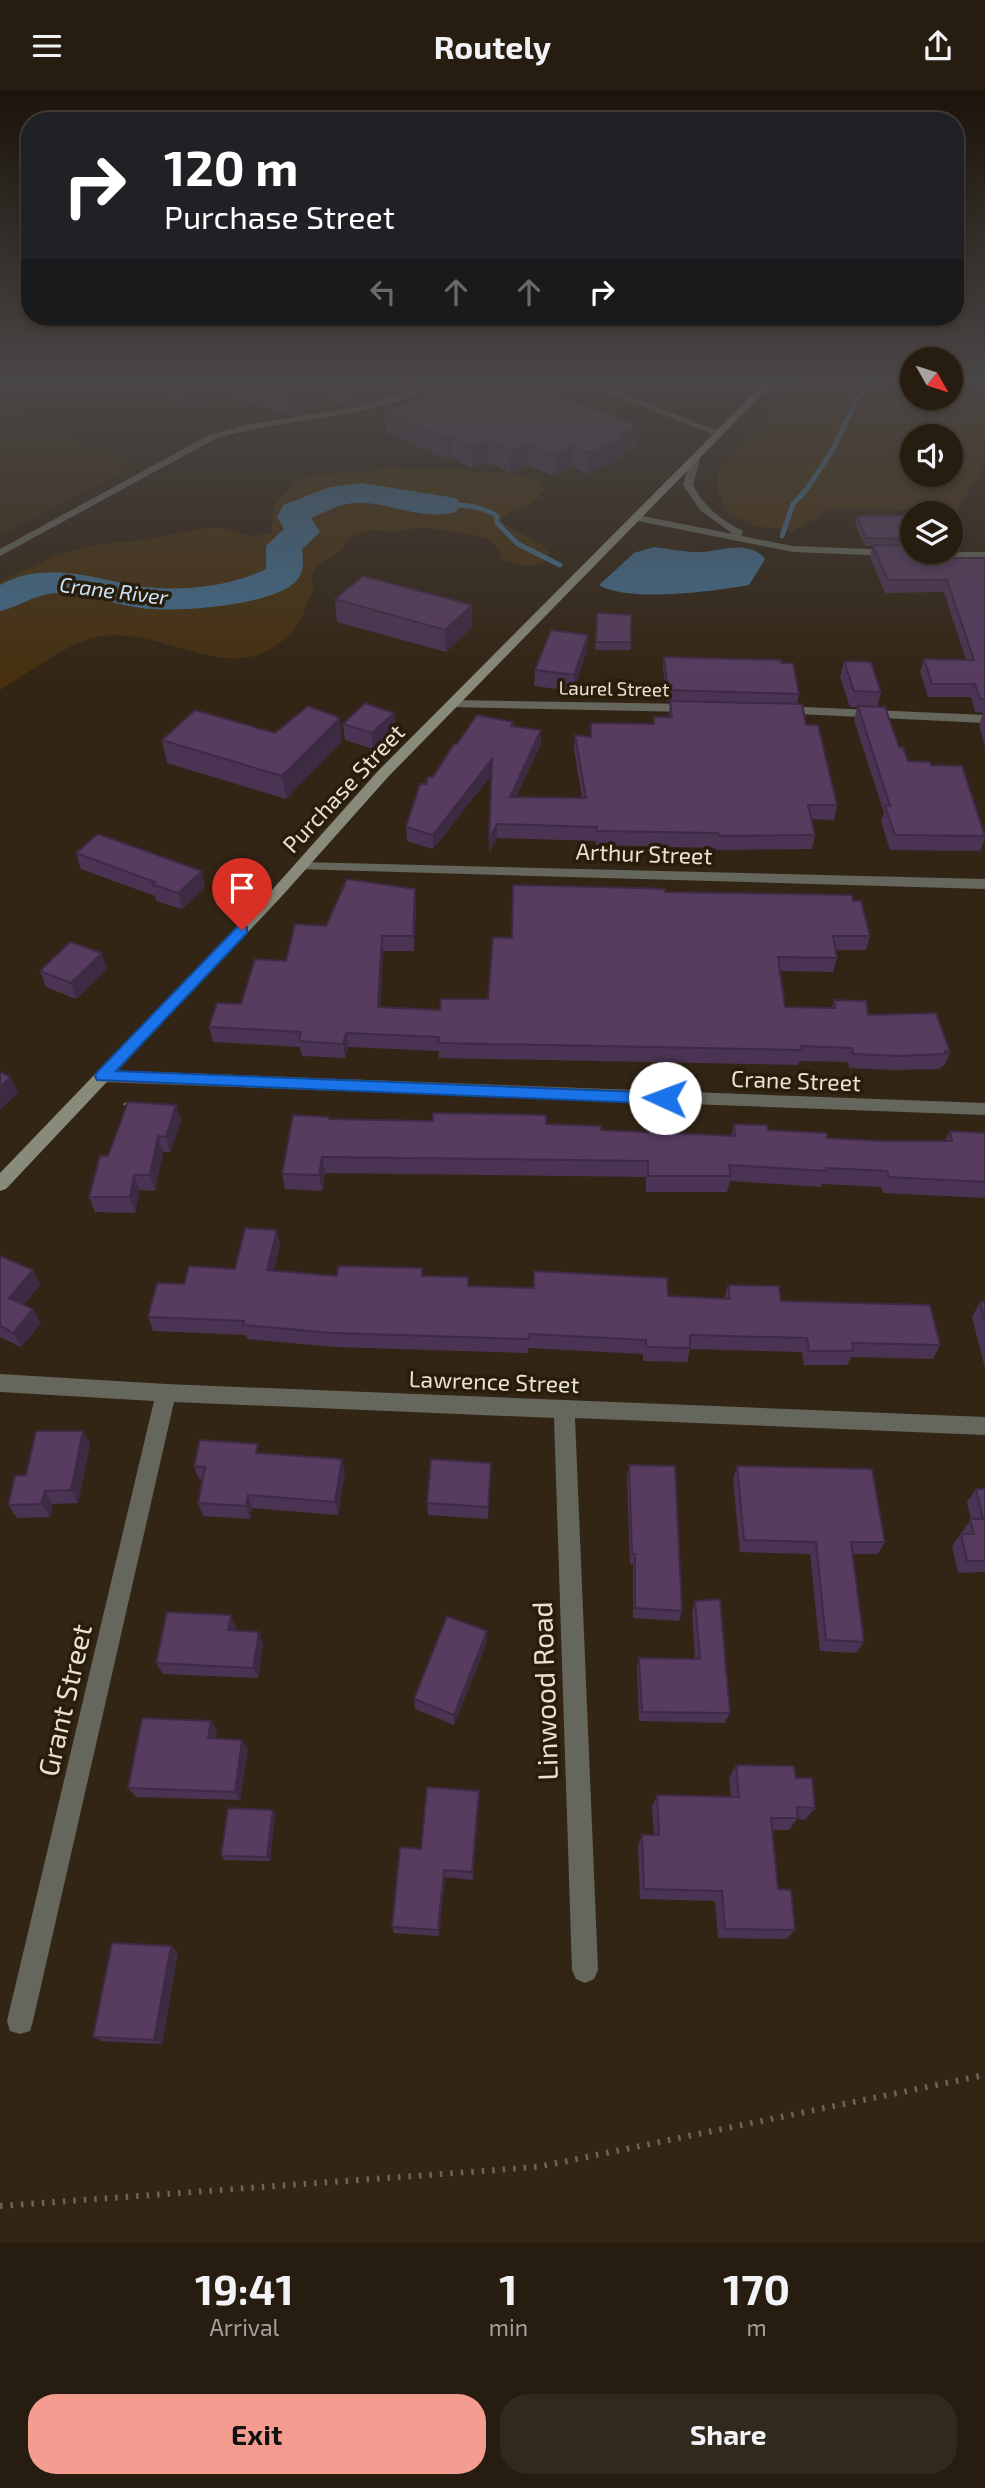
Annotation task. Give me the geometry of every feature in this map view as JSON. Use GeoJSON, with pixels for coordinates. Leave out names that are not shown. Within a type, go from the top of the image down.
{"type":"FeatureCollection","features":[{"type":"Feature","properties":{"kind":"street"},"geometry":{"type":"LineString","coordinates":[[0,553],[138,477]]}},
{"type":"Feature","properties":{"kind":"street","name":"Purchase Street"},"geometry":{"type":"LineString","coordinates":[[0,1184],[301,866],[383,774],[678,477]]}},
{"type":"Feature","properties":{"kind":"street"},"geometry":{"type":"LineString","coordinates":[[690,477],[688,485],[694,499],[720,523],[765,544]]}},
{"type":"Feature","properties":{"kind":"street"},"geometry":{"type":"LineString","coordinates":[[637,518],[765,544],[821,552],[900,553]]}},
{"type":"Feature","properties":{"kind":"street"},"geometry":{"type":"LineString","coordinates":[[963,554],[985,555]]}},
{"type":"Feature","properties":{"kind":"street","name":"Laurel Street"},"geometry":{"type":"LineString","coordinates":[[453,704],[697,708]]}},
{"type":"Feature","properties":{"kind":"street"},"geometry":{"type":"LineString","coordinates":[[765,710],[985,719]]}},
{"type":"Feature","properties":{"kind":"street","name":"Arthur Street"},"geometry":{"type":"LineString","coordinates":[[301,866],[985,884]]}},
{"type":"Feature","properties":{"kind":"street","name":"Crane Street"},"geometry":{"type":"LineString","coordinates":[[102,1076],[985,1109]]}},
{"type":"Feature","properties":{"kind":"street","name":"Lawrence Street"},"geometry":{"type":"LineString","coordinates":[[0,1383],[166,1393],[985,1426]]}},
{"type":"Feature","properties":{"kind":"street","name":"Grant Street"},"geometry":{"type":"LineString","coordinates":[[20,2021],[166,1393]]}},
{"type":"Feature","properties":{"kind":"street","name":"Linwood Road"},"geometry":{"type":"LineString","coordinates":[[564,1408],[585,1971]]}},
{"type":"Feature","properties":{"kind":"path"},"geometry":{"type":"LineString","coordinates":[[0,2206],[538,2167],[985,2075]]}},
{"type":"Feature","properties":{"kind":"shaded area"},"geometry":{"type":"Polygon","coordinates":[[[0,477],[111,477],[0,536],[0,477]]]}},
{"type":"Feature","properties":{"kind":"shaded area"},"geometry":{"type":"Polygon","coordinates":[[[530,477],[540,481],[545,489],[534,501],[511,512],[501,521],[544,547],[549,553],[547,561],[524,565],[500,559],[499,549],[489,540],[478,536],[422,527],[397,532],[371,530],[349,538],[339,552],[316,568],[312,580],[314,588],[297,626],[274,646],[251,656],[228,658],[204,655],[129,636],[103,636],[64,650],[0,690],[0,581],[55,556],[102,544],[144,540],[206,528],[225,528],[249,536],[271,534],[273,510],[277,500],[302,478],[530,477]]]}},
{"type":"Feature","properties":{"kind":"shaded area"},"geometry":{"type":"Polygon","coordinates":[[[718,477],[900,477],[900,487],[963,487],[963,477],[977,477],[962,501],[900,501],[900,510],[832,509],[793,531],[756,526],[726,512],[717,488],[718,477]]]}},
{"type":"Feature","properties":{"kind":"water"},"geometry":{"type":"Polygon","coordinates":[[[654,547],[697,552],[744,548],[759,553],[765,559],[749,585],[651,594],[630,593],[599,585],[634,553],[654,547]]]}},
{"type":"Feature","properties":{"kind":"building"},"geometry":{"type":"Polygon","coordinates":[[[900,515],[900,539],[866,538],[857,516],[900,515]]]}},
{"type":"Feature","properties":{"kind":"building"},"geometry":{"type":"Polygon","coordinates":[[[872,545],[900,546],[900,564],[963,564],[963,558],[985,558],[985,699],[980,699],[975,684],[932,684],[924,659],[974,660],[947,580],[888,580],[872,545]]]}},
{"type":"Feature","properties":{"kind":"building"},"geometry":{"type":"Polygon","coordinates":[[[363,576],[472,605],[445,630],[335,599],[363,576]]]}},
{"type":"Feature","properties":{"kind":"building"},"geometry":{"type":"Polygon","coordinates":[[[597,613],[631,615],[631,642],[596,642],[597,613]]]}},
{"type":"Feature","properties":{"kind":"building"},"geometry":{"type":"Polygon","coordinates":[[[551,630],[588,635],[574,675],[535,670],[551,630]]]}},
{"type":"Feature","properties":{"kind":"building"},"geometry":{"type":"Polygon","coordinates":[[[664,657],[781,660],[781,663],[793,663],[799,694],[668,690],[664,657]]]}},
{"type":"Feature","properties":{"kind":"building"},"geometry":{"type":"Polygon","coordinates":[[[844,661],[871,662],[881,692],[854,691],[844,661]]]}},
{"type":"Feature","properties":{"kind":"building"},"geometry":{"type":"Polygon","coordinates":[[[670,701],[802,704],[806,725],[818,725],[837,805],[808,805],[815,835],[719,836],[718,833],[597,831],[597,827],[497,824],[489,840],[492,759],[433,835],[406,827],[420,784],[426,784],[428,777],[433,777],[477,715],[513,722],[511,726],[541,730],[510,797],[586,798],[575,735],[591,737],[591,723],[654,724],[654,717],[672,717],[670,701]]]}},
{"type":"Feature","properties":{"kind":"building"},"geometry":{"type":"Polygon","coordinates":[[[365,703],[394,713],[372,733],[343,724],[365,703]]]}},
{"type":"Feature","properties":{"kind":"building"},"geometry":{"type":"Polygon","coordinates":[[[308,706],[340,718],[282,776],[162,740],[195,710],[275,733],[308,706]]]}},
{"type":"Feature","properties":{"kind":"building"},"geometry":{"type":"Polygon","coordinates":[[[858,706],[885,707],[899,747],[903,747],[908,761],[962,766],[985,836],[895,835],[885,806],[890,806],[858,706]]]}},
{"type":"Feature","properties":{"kind":"building"},"geometry":{"type":"Polygon","coordinates":[[[98,834],[202,871],[178,893],[76,853],[98,834]]]}},
{"type":"Feature","properties":{"kind":"building"},"geometry":{"type":"Polygon","coordinates":[[[347,879],[415,889],[413,936],[382,936],[378,1007],[440,1010],[441,999],[488,999],[493,937],[512,938],[513,885],[665,889],[665,892],[852,895],[853,901],[861,901],[870,936],[833,936],[837,958],[778,957],[785,1007],[835,1008],[834,1000],[866,1001],[868,1015],[936,1013],[950,1052],[898,1056],[853,1054],[852,1048],[801,1046],[802,1050],[438,1043],[439,1037],[346,1033],[343,1044],[299,1041],[301,1032],[209,1027],[217,1003],[241,1004],[255,959],[286,961],[295,924],[326,926],[347,879]]]}},
{"type":"Feature","properties":{"kind":"building"},"geometry":{"type":"Polygon","coordinates":[[[70,942],[102,953],[71,983],[40,971],[70,942]]]}},
{"type":"Feature","properties":{"kind":"building"},"geometry":{"type":"Polygon","coordinates":[[[0,1072],[11,1077],[0,1087],[0,1072]]]}},
{"type":"Feature","properties":{"kind":"building"},"geometry":{"type":"Polygon","coordinates":[[[128,1102],[176,1105],[166,1137],[158,1136],[150,1175],[134,1175],[130,1197],[89,1197],[100,1156],[108,1156],[128,1102]]]}},
{"type":"Feature","properties":{"kind":"building"},"geometry":{"type":"Polygon","coordinates":[[[433,1113],[546,1115],[546,1124],[601,1126],[601,1130],[735,1136],[734,1124],[767,1125],[768,1130],[827,1133],[827,1138],[881,1141],[952,1141],[950,1131],[985,1133],[985,1182],[889,1177],[887,1171],[826,1168],[826,1171],[729,1165],[731,1176],[648,1176],[648,1161],[322,1157],[319,1175],[282,1174],[293,1115],[329,1119],[433,1121],[433,1113]]]}},
{"type":"Feature","properties":{"kind":"building"},"geometry":{"type":"Polygon","coordinates":[[[245,1228],[277,1230],[267,1270],[337,1276],[338,1266],[422,1268],[422,1276],[468,1277],[468,1286],[534,1288],[534,1271],[667,1278],[668,1296],[730,1299],[728,1285],[779,1286],[781,1301],[930,1305],[940,1345],[852,1343],[853,1351],[809,1351],[807,1338],[690,1335],[690,1348],[646,1347],[646,1340],[529,1334],[528,1339],[333,1333],[243,1325],[244,1321],[148,1317],[157,1283],[184,1284],[189,1266],[235,1269],[245,1228]]]}},
{"type":"Feature","properties":{"kind":"building"},"geometry":{"type":"Polygon","coordinates":[[[0,1256],[33,1270],[9,1298],[33,1309],[13,1333],[0,1326],[0,1256]]]}},
{"type":"Feature","properties":{"kind":"building"},"geometry":{"type":"Polygon","coordinates":[[[980,1302],[985,1302],[985,1322],[980,1302]]]}},
{"type":"Feature","properties":{"kind":"building"},"geometry":{"type":"Polygon","coordinates":[[[36,1431],[83,1431],[71,1490],[45,1491],[41,1504],[8,1505],[15,1476],[26,1475],[36,1431]]]}},
{"type":"Feature","properties":{"kind":"building"},"geometry":{"type":"Polygon","coordinates":[[[200,1440],[258,1444],[256,1453],[342,1459],[335,1502],[248,1495],[246,1506],[198,1503],[205,1467],[194,1466],[200,1440]]]}},
{"type":"Feature","properties":{"kind":"building"},"geometry":{"type":"Polygon","coordinates":[[[431,1459],[491,1463],[488,1507],[427,1503],[431,1459]]]}},
{"type":"Feature","properties":{"kind":"building"},"geometry":{"type":"Polygon","coordinates":[[[629,1465],[675,1466],[682,1611],[635,1608],[635,1554],[632,1554],[629,1465]]]}},
{"type":"Feature","properties":{"kind":"building"},"geometry":{"type":"Polygon","coordinates":[[[737,1466],[872,1469],[885,1542],[851,1542],[864,1642],[826,1640],[816,1542],[744,1540],[737,1466]]]}},
{"type":"Feature","properties":{"kind":"building"},"geometry":{"type":"Polygon","coordinates":[[[976,1489],[985,1489],[985,1561],[967,1561],[961,1534],[974,1534],[970,1519],[983,1519],[976,1489]]]}},
{"type":"Feature","properties":{"kind":"building"},"geometry":{"type":"Polygon","coordinates":[[[720,1599],[730,1713],[642,1712],[639,1658],[700,1659],[695,1601],[720,1599]]]}},
{"type":"Feature","properties":{"kind":"building"},"geometry":{"type":"Polygon","coordinates":[[[167,1612],[231,1615],[228,1630],[259,1632],[253,1668],[156,1663],[167,1612]]]}},
{"type":"Feature","properties":{"kind":"building"},"geometry":{"type":"Polygon","coordinates":[[[447,1616],[487,1631],[454,1715],[414,1699],[447,1616]]]}},
{"type":"Feature","properties":{"kind":"building"},"geometry":{"type":"Polygon","coordinates":[[[142,1718],[211,1721],[208,1738],[242,1740],[235,1792],[128,1788],[142,1718]]]}},
{"type":"Feature","properties":{"kind":"building"},"geometry":{"type":"Polygon","coordinates":[[[736,1765],[794,1766],[796,1778],[812,1778],[815,1808],[797,1807],[798,1818],[771,1818],[778,1889],[791,1890],[795,1930],[725,1929],[722,1891],[644,1889],[642,1835],[659,1835],[657,1795],[739,1797],[736,1765]]]}},
{"type":"Feature","properties":{"kind":"building"},"geometry":{"type":"Polygon","coordinates":[[[427,1787],[479,1791],[472,1872],[444,1870],[438,1930],[392,1927],[400,1847],[421,1849],[427,1787]]]}},
{"type":"Feature","properties":{"kind":"building"},"geometry":{"type":"Polygon","coordinates":[[[228,1808],[273,1810],[267,1857],[221,1856],[228,1808]]]}},
{"type":"Feature","properties":{"kind":"building"},"geometry":{"type":"Polygon","coordinates":[[[112,1943],[171,1946],[154,2040],[93,2037],[112,1943]]]}},
{"type":"Feature","properties":{"kind":"waterway","name":"Crane River"},"geometry":{"type":"LineString","coordinates":[[782,536],[793,504],[815,477]]}},
{"type":"Feature","properties":{"kind":"waterway","name":"Crane River"},"geometry":{"type":"LineString","coordinates":[[0,600],[20,589],[40,583],[60,582],[162,599],[242,591],[282,575],[286,564],[284,546],[303,532],[294,517],[295,512],[342,494],[361,493],[419,504],[444,505]]}},
{"type":"Feature","properties":{"kind":"waterway","name":"Crane River"},"geometry":{"type":"LineString","coordinates":[[444,505],[472,506],[491,512],[497,516],[497,523],[518,544],[560,565]]}},
{"type":"Feature","properties":{"kind":"route"},"geometry":{"type":"LineString","coordinates":[[242,930],[102,1076],[665,1098]]}}]}
